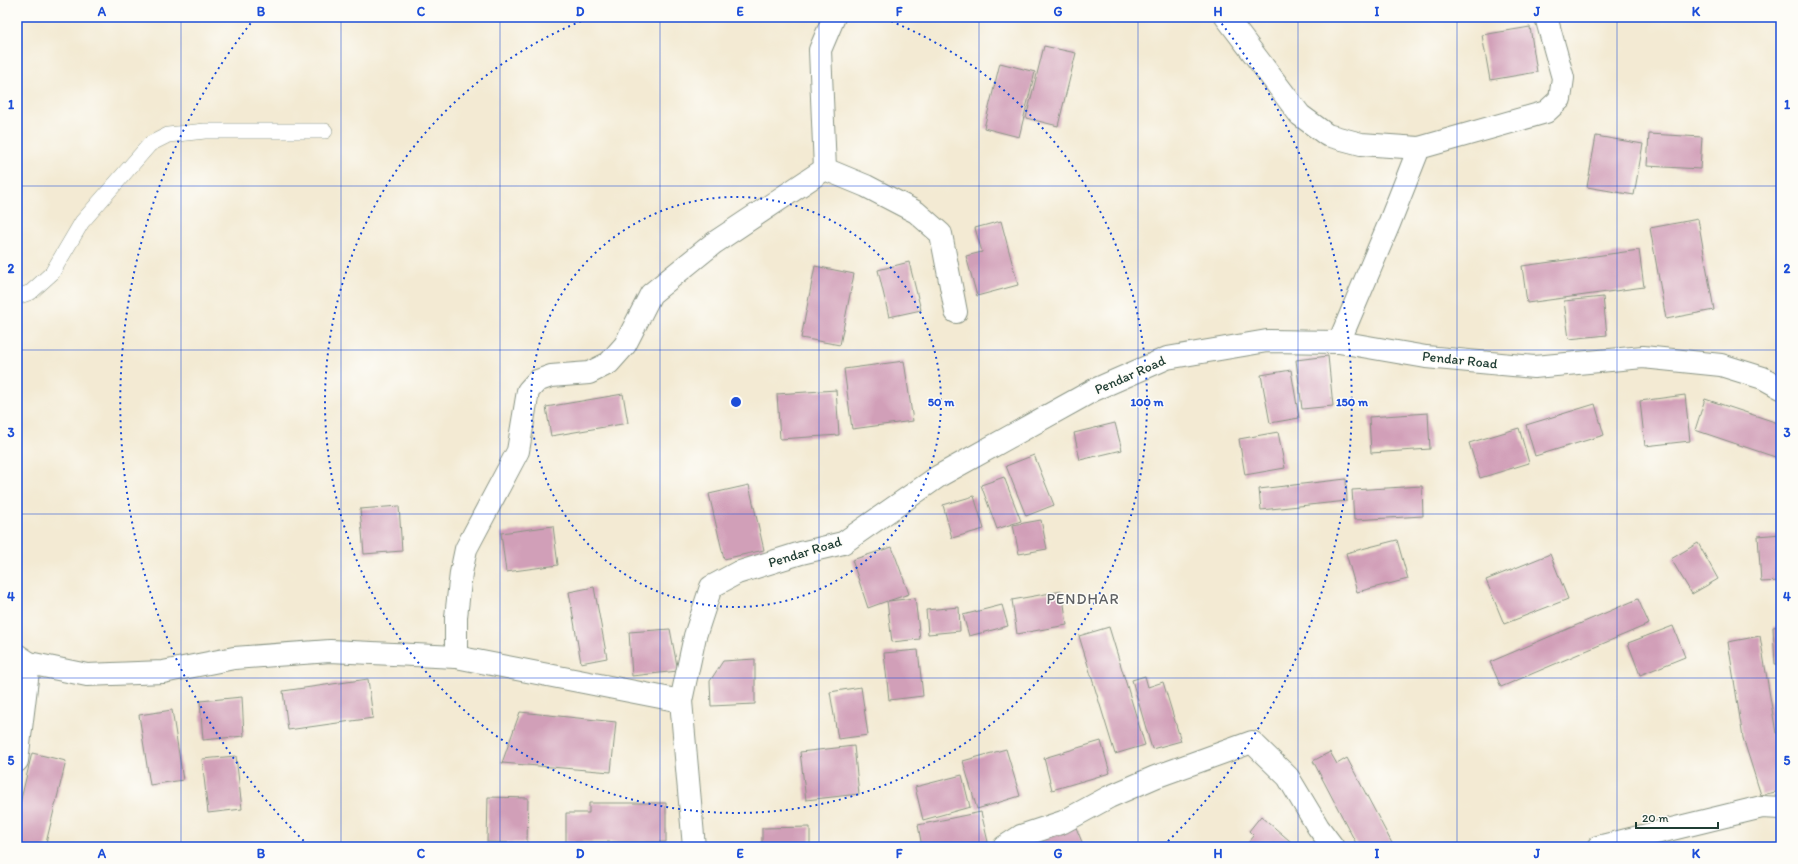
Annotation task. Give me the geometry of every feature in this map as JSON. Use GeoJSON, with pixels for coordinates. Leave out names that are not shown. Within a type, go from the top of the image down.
{"type":"FeatureCollection","features":[{"type":"Feature","properties":{"kind":"street"},"geometry":{"type":"LineString","coordinates":[[825,169],[820,50],[834,17]]}},
{"type":"Feature","properties":{"kind":"street"},"geometry":{"type":"LineString","coordinates":[[1226,17],[1300,115],[1327,135],[1361,144],[1419,148],[1546,112],[1560,99],[1563,78],[1546,17]]}},
{"type":"Feature","properties":{"kind":"street"},"geometry":{"type":"LineString","coordinates":[[1339,342],[1389,224],[1419,148]]}},
{"type":"Feature","properties":{"kind":"street"},"geometry":{"type":"LineString","coordinates":[[825,169],[866,186],[916,212],[941,234],[956,312]]}},
{"type":"Feature","properties":{"kind":"street"},"geometry":{"type":"LineString","coordinates":[[456,657],[456,617],[461,573],[466,549],[518,451],[528,391],[537,381],[551,376],[589,373],[609,364],[625,345],[652,294],[714,243],[825,169]]}},
{"type":"Feature","properties":{"kind":"street","name":"Pendar Road"},"geometry":{"type":"LineString","coordinates":[[694,847],[681,701],[695,636],[711,587],[737,573],[801,553],[843,543],[939,476],[1094,390],[1167,358],[1267,341],[1339,342],[1426,357],[1534,367],[1643,356],[1720,365],[1763,378],[1781,388]]}},
{"type":"Feature","properties":{"kind":"street"},"geometry":{"type":"LineString","coordinates":[[17,761],[23,659],[87,675],[163,672],[234,658],[330,651],[456,657],[681,701]]}},
{"type":"Feature","properties":{"kind":"street"},"geometry":{"type":"LineString","coordinates":[[1004,847],[1021,836],[1063,822],[1109,797],[1155,777],[1252,742],[1288,777],[1318,827],[1333,847]]}},
{"type":"Feature","properties":{"kind":"street"},"geometry":{"type":"LineString","coordinates":[[1598,847],[1762,807],[1781,808]]}},
{"type":"Feature","properties":{"kind":"lane"},"geometry":{"type":"LineString","coordinates":[[17,297],[31,292],[52,272],[82,222],[150,144],[168,135],[205,131],[325,131]]}},
{"type":"Feature","properties":{"kind":"building"},"geometry":{"type":"Polygon","coordinates":[[[1530,27],[1537,72],[1490,80],[1482,35],[1530,27]]]}},
{"type":"Feature","properties":{"kind":"building"},"geometry":{"type":"Polygon","coordinates":[[[1044,46],[1076,53],[1058,126],[1026,118],[1044,46]]]}},
{"type":"Feature","properties":{"kind":"building"},"geometry":{"type":"Polygon","coordinates":[[[1000,63],[1035,72],[1019,137],[984,128],[1000,63]]]}},
{"type":"Feature","properties":{"kind":"building"},"geometry":{"type":"Polygon","coordinates":[[[1649,134],[1702,137],[1700,169],[1647,166],[1649,134]]]}},
{"type":"Feature","properties":{"kind":"building"},"geometry":{"type":"Polygon","coordinates":[[[1596,136],[1643,144],[1634,195],[1587,187],[1596,136]]]}},
{"type":"Feature","properties":{"kind":"building"},"geometry":{"type":"Polygon","coordinates":[[[1698,219],[1714,310],[1666,319],[1650,228],[1698,219]]]}},
{"type":"Feature","properties":{"kind":"building"},"geometry":{"type":"Polygon","coordinates":[[[1001,221],[1018,285],[977,296],[966,256],[982,252],[975,228],[1001,221]]]}},
{"type":"Feature","properties":{"kind":"building"},"geometry":{"type":"Polygon","coordinates":[[[1639,250],[1644,287],[1527,303],[1522,266],[1639,250]]]}},
{"type":"Feature","properties":{"kind":"building"},"geometry":{"type":"Polygon","coordinates":[[[909,262],[921,310],[889,317],[878,270],[909,262]]]}},
{"type":"Feature","properties":{"kind":"building"},"geometry":{"type":"Polygon","coordinates":[[[815,266],[854,274],[840,345],[801,338],[815,266]]]}},
{"type":"Feature","properties":{"kind":"building"},"geometry":{"type":"Polygon","coordinates":[[[1603,297],[1607,335],[1569,339],[1564,301],[1603,297]]]}},
{"type":"Feature","properties":{"kind":"building"},"geometry":{"type":"Polygon","coordinates":[[[1328,356],[1333,406],[1302,409],[1296,360],[1328,356]]]}},
{"type":"Feature","properties":{"kind":"building"},"geometry":{"type":"Polygon","coordinates":[[[904,361],[913,421],[852,429],[844,369],[904,361]]]}},
{"type":"Feature","properties":{"kind":"building"},"geometry":{"type":"Polygon","coordinates":[[[1291,370],[1299,418],[1270,423],[1261,375],[1291,370]]]}},
{"type":"Feature","properties":{"kind":"building"},"geometry":{"type":"Polygon","coordinates":[[[836,390],[839,435],[780,439],[777,394],[836,390]]]}},
{"type":"Feature","properties":{"kind":"building"},"geometry":{"type":"Polygon","coordinates":[[[623,394],[628,423],[551,436],[546,407],[623,394]]]}},
{"type":"Feature","properties":{"kind":"building"},"geometry":{"type":"Polygon","coordinates":[[[1685,395],[1690,441],[1645,446],[1640,401],[1685,395]]]}},
{"type":"Feature","properties":{"kind":"building"},"geometry":{"type":"Polygon","coordinates":[[[1705,399],[1781,424],[1781,459],[1695,430],[1705,399]]]}},
{"type":"Feature","properties":{"kind":"building"},"geometry":{"type":"Polygon","coordinates":[[[1595,404],[1604,435],[1535,456],[1526,425],[1595,404]]]}},
{"type":"Feature","properties":{"kind":"building"},"geometry":{"type":"Polygon","coordinates":[[[1428,413],[1430,449],[1371,453],[1369,417],[1428,413]]]}},
{"type":"Feature","properties":{"kind":"building"},"geometry":{"type":"Polygon","coordinates":[[[1115,423],[1122,450],[1080,460],[1074,433],[1115,423]]]}},
{"type":"Feature","properties":{"kind":"building"},"geometry":{"type":"Polygon","coordinates":[[[1519,428],[1529,463],[1480,478],[1469,443],[1519,428]]]}},
{"type":"Feature","properties":{"kind":"building"},"geometry":{"type":"Polygon","coordinates":[[[1278,432],[1285,468],[1245,475],[1239,439],[1278,432]]]}},
{"type":"Feature","properties":{"kind":"building"},"geometry":{"type":"Polygon","coordinates":[[[1034,455],[1054,505],[1026,516],[1006,466],[1034,455]]]}},
{"type":"Feature","properties":{"kind":"building"},"geometry":{"type":"Polygon","coordinates":[[[1004,477],[1021,521],[997,529],[981,485],[1004,477]]]}},
{"type":"Feature","properties":{"kind":"building"},"geometry":{"type":"Polygon","coordinates":[[[1346,479],[1347,501],[1261,510],[1259,489],[1346,479]]]}},
{"type":"Feature","properties":{"kind":"building"},"geometry":{"type":"Polygon","coordinates":[[[749,485],[764,550],[724,559],[709,494],[749,485]]]}},
{"type":"Feature","properties":{"kind":"building"},"geometry":{"type":"Polygon","coordinates":[[[1422,486],[1423,516],[1354,520],[1352,490],[1422,486]]]}},
{"type":"Feature","properties":{"kind":"building"},"geometry":{"type":"Polygon","coordinates":[[[974,496],[984,529],[952,538],[943,505],[974,496]]]}},
{"type":"Feature","properties":{"kind":"building"},"geometry":{"type":"Polygon","coordinates":[[[399,506],[402,551],[364,554],[360,509],[399,506]]]}},
{"type":"Feature","properties":{"kind":"building"},"geometry":{"type":"Polygon","coordinates":[[[1041,520],[1047,549],[1019,554],[1013,525],[1041,520]]]}},
{"type":"Feature","properties":{"kind":"building"},"geometry":{"type":"Polygon","coordinates":[[[553,526],[558,565],[506,572],[501,533],[553,526]]]}},
{"type":"Feature","properties":{"kind":"building"},"geometry":{"type":"Polygon","coordinates":[[[1781,534],[1781,581],[1761,582],[1758,536],[1781,534]]]}},
{"type":"Feature","properties":{"kind":"building"},"geometry":{"type":"Polygon","coordinates":[[[1397,540],[1408,579],[1357,592],[1346,553],[1397,540]]]}},
{"type":"Feature","properties":{"kind":"building"},"geometry":{"type":"Polygon","coordinates":[[[1698,543],[1718,579],[1692,594],[1671,559],[1698,543]]]}},
{"type":"Feature","properties":{"kind":"building"},"geometry":{"type":"Polygon","coordinates":[[[892,547],[909,594],[888,601],[915,598],[920,639],[892,642],[887,601],[868,608],[852,560],[892,547]]]}},
{"type":"Feature","properties":{"kind":"building"},"geometry":{"type":"Polygon","coordinates":[[[1550,554],[1568,599],[1504,624],[1486,580],[1550,554]]]}},
{"type":"Feature","properties":{"kind":"building"},"geometry":{"type":"Polygon","coordinates":[[[594,587],[607,658],[581,663],[569,592],[594,587]]]}},
{"type":"Feature","properties":{"kind":"building"},"geometry":{"type":"Polygon","coordinates":[[[1062,591],[1067,625],[1017,634],[1012,600],[1062,591]]]}},
{"type":"Feature","properties":{"kind":"building"},"geometry":{"type":"Polygon","coordinates":[[[1638,599],[1649,624],[1501,687],[1490,662],[1638,599]]]}},
{"type":"Feature","properties":{"kind":"building"},"geometry":{"type":"Polygon","coordinates":[[[1002,605],[1008,626],[969,636],[963,615],[1002,605]]]}},
{"type":"Feature","properties":{"kind":"building"},"geometry":{"type":"Polygon","coordinates":[[[959,607],[960,631],[928,634],[926,610],[959,607]]]}},
{"type":"Feature","properties":{"kind":"building"},"geometry":{"type":"Polygon","coordinates":[[[1673,626],[1685,657],[1640,675],[1628,643],[1673,626]]]}},
{"type":"Feature","properties":{"kind":"building"},"geometry":{"type":"Polygon","coordinates":[[[1781,626],[1781,664],[1775,664],[1773,627],[1781,626]]]}},
{"type":"Feature","properties":{"kind":"building"},"geometry":{"type":"Polygon","coordinates":[[[1109,627],[1145,745],[1115,754],[1079,636],[1109,627]]]}},
{"type":"Feature","properties":{"kind":"building"},"geometry":{"type":"Polygon","coordinates":[[[670,629],[678,671],[632,676],[629,632],[670,629]]]}},
{"type":"Feature","properties":{"kind":"building"},"geometry":{"type":"Polygon","coordinates":[[[1760,636],[1776,733],[1781,732],[1781,791],[1761,795],[1743,738],[1728,642],[1760,636]]]}},
{"type":"Feature","properties":{"kind":"building"},"geometry":{"type":"Polygon","coordinates":[[[918,650],[923,696],[889,700],[884,653],[918,650]]]}},
{"type":"Feature","properties":{"kind":"building"},"geometry":{"type":"Polygon","coordinates":[[[755,659],[755,704],[711,706],[710,681],[723,661],[755,659]]]}},
{"type":"Feature","properties":{"kind":"building"},"geometry":{"type":"Polygon","coordinates":[[[1145,676],[1148,687],[1163,682],[1181,741],[1152,749],[1132,680],[1145,676]]]}},
{"type":"Feature","properties":{"kind":"building"},"geometry":{"type":"Polygon","coordinates":[[[368,679],[373,718],[288,730],[283,691],[368,679]]]}},
{"type":"Feature","properties":{"kind":"building"},"geometry":{"type":"Polygon","coordinates":[[[861,687],[868,735],[838,739],[830,692],[861,687]]]}},
{"type":"Feature","properties":{"kind":"building"},"geometry":{"type":"Polygon","coordinates":[[[242,697],[244,736],[203,740],[200,701],[242,697]]]}},
{"type":"Feature","properties":{"kind":"building"},"geometry":{"type":"Polygon","coordinates":[[[172,710],[183,780],[150,785],[139,715],[172,710]]]}},
{"type":"Feature","properties":{"kind":"building"},"geometry":{"type":"Polygon","coordinates":[[[520,712],[616,722],[611,772],[502,763],[520,712]]]}},
{"type":"Feature","properties":{"kind":"building"},"geometry":{"type":"Polygon","coordinates":[[[1101,741],[1110,773],[1052,790],[1044,758],[1101,741]]]}},
{"type":"Feature","properties":{"kind":"building"},"geometry":{"type":"Polygon","coordinates":[[[854,746],[859,794],[806,800],[800,752],[854,746]]]}},
{"type":"Feature","properties":{"kind":"building"},"geometry":{"type":"Polygon","coordinates":[[[1006,749],[1020,796],[977,809],[963,761],[1006,749]]]}},
{"type":"Feature","properties":{"kind":"building"},"geometry":{"type":"Polygon","coordinates":[[[1330,752],[1337,764],[1347,758],[1394,847],[1358,847],[1313,761],[1330,752]]]}},
{"type":"Feature","properties":{"kind":"building"},"geometry":{"type":"Polygon","coordinates":[[[32,753],[66,761],[45,847],[17,847],[17,816],[32,753]]]}},
{"type":"Feature","properties":{"kind":"building"},"geometry":{"type":"Polygon","coordinates":[[[236,756],[242,809],[208,813],[202,759],[236,756]]]}},
{"type":"Feature","properties":{"kind":"building"},"geometry":{"type":"Polygon","coordinates":[[[962,775],[970,807],[923,820],[915,787],[962,775]]]}},
{"type":"Feature","properties":{"kind":"building"},"geometry":{"type":"Polygon","coordinates":[[[488,797],[528,798],[527,843],[487,842],[488,797]]]}},
{"type":"Feature","properties":{"kind":"building"},"geometry":{"type":"Polygon","coordinates":[[[589,803],[666,803],[666,842],[566,842],[566,813],[589,813],[589,803]]]}},
{"type":"Feature","properties":{"kind":"building"},"geometry":{"type":"Polygon","coordinates":[[[981,812],[988,842],[965,847],[922,847],[918,825],[981,812]]]}},
{"type":"Feature","properties":{"kind":"building"},"geometry":{"type":"Polygon","coordinates":[[[1261,816],[1297,847],[1245,847],[1254,836],[1249,831],[1261,816]]]}},
{"type":"Feature","properties":{"kind":"building"},"geometry":{"type":"Polygon","coordinates":[[[1075,825],[1084,847],[1045,847],[1042,839],[1075,825]]]}},
{"type":"Feature","properties":{"kind":"building"},"geometry":{"type":"Polygon","coordinates":[[[810,827],[810,847],[762,847],[762,828],[810,827]]]}},
{"type":"Feature","properties":{"kind":"building"},"geometry":{"type":"Polygon","coordinates":[[[1038,836],[1042,847],[1013,847],[1038,836]]]}},
{"type":"Feature","properties":{"kind":"district","name":"PENDHAR"},"geometry":{"type":"Point","coordinates":[1083,599]}}]}
